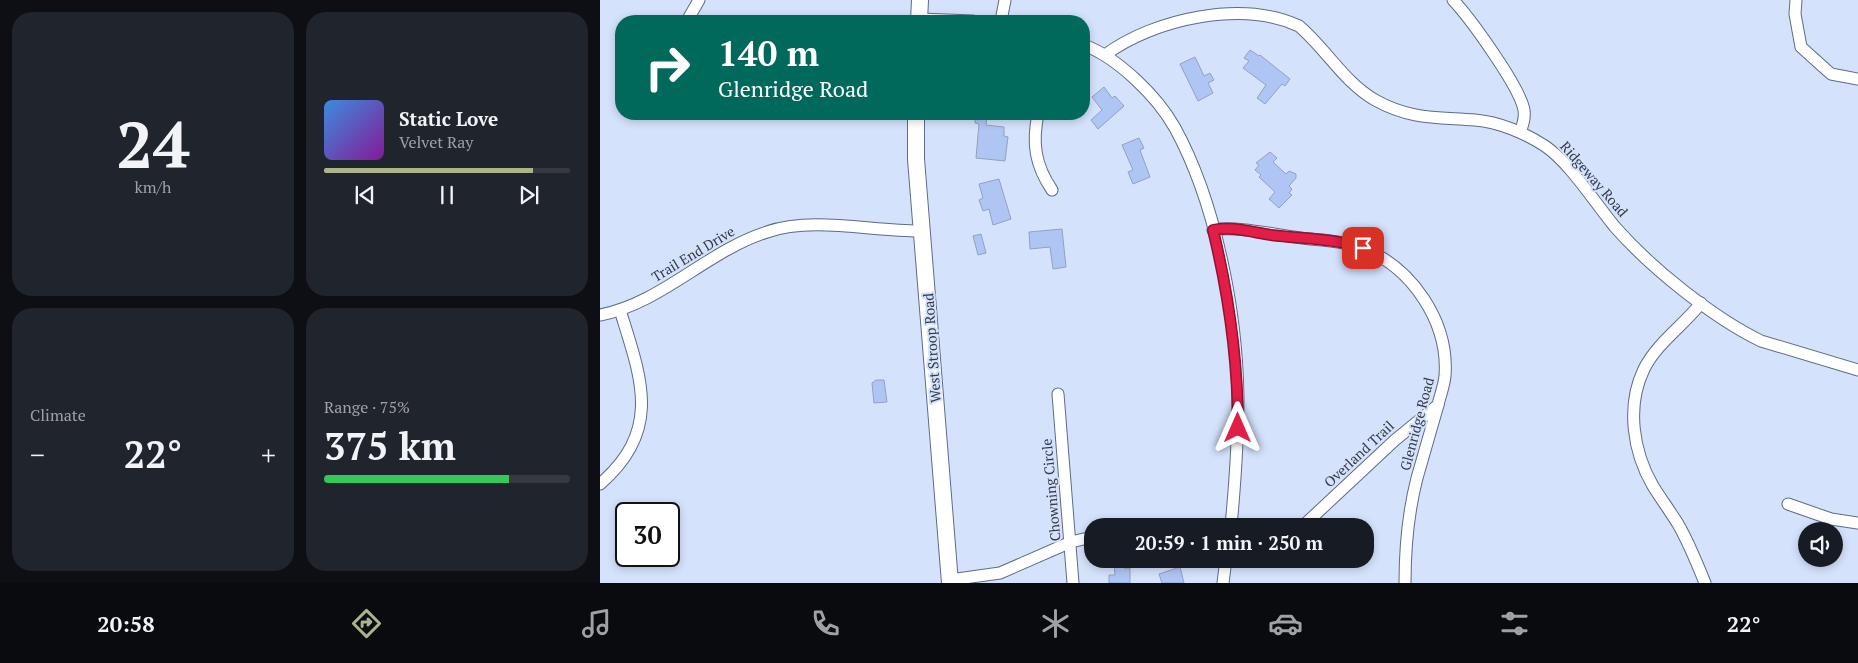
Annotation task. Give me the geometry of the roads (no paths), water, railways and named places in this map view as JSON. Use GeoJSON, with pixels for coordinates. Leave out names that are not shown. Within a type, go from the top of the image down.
{"type":"FeatureCollection","features":[{"type":"Feature","properties":{"kind":"main road"},"geometry":{"type":"LineString","coordinates":[[919,15],[920,0]]}},
{"type":"Feature","properties":{"kind":"main road","name":"West Stroop Road"},"geometry":{"type":"LineString","coordinates":[[916,120],[916,159],[950,582]]}},
{"type":"Feature","properties":{"kind":"street"},"geometry":{"type":"LineString","coordinates":[[690,15],[699,0]]}},
{"type":"Feature","properties":{"kind":"street"},"geometry":{"type":"LineString","coordinates":[[1003,15],[1005,0]]}},
{"type":"Feature","properties":{"kind":"street"},"geometry":{"type":"LineString","coordinates":[[1453,0],[1480,35],[1518,96],[1524,113],[1520,132]]}},
{"type":"Feature","properties":{"kind":"street"},"geometry":{"type":"LineString","coordinates":[[1796,0],[1795,14],[1801,47],[1831,74],[1858,79]]}},
{"type":"Feature","properties":{"kind":"street","name":"Ridgeway Road"},"geometry":{"type":"LineString","coordinates":[[1105,55],[1142,31],[1191,11],[1228,5],[1269,9],[1292,20],[1359,89],[1395,110],[1431,119],[1488,122],[1520,132],[1546,146],[1621,233],[1701,303],[1761,341],[1858,370]]}},
{"type":"Feature","properties":{"kind":"street"},"geometry":{"type":"LineString","coordinates":[[1090,48],[1105,55],[1151,95],[1174,126],[1195,174],[1213,230],[1226,284],[1236,354],[1238,428],[1232,518]]}},
{"type":"Feature","properties":{"kind":"street"},"geometry":{"type":"LineString","coordinates":[[1037,120],[1034,144],[1036,157],[1039,170],[1052,190]]}},
{"type":"Feature","properties":{"kind":"street","name":"Trail End Drive"},"geometry":{"type":"LineString","coordinates":[[600,315],[620,310],[666,287],[727,249],[776,229],[811,226],[923,230]]}},
{"type":"Feature","properties":{"kind":"street","name":"Glenridge Road"},"geometry":{"type":"LineString","coordinates":[[1213,230],[1231,228],[1348,243],[1380,257],[1394,267],[1420,294],[1438,326],[1445,356],[1445,374],[1410,508],[1405,583]]}},
{"type":"Feature","properties":{"kind":"street"},"geometry":{"type":"LineString","coordinates":[[1701,303],[1668,338],[1644,368],[1638,382],[1634,414],[1635,432],[1644,467],[1689,544],[1705,583]]}},
{"type":"Feature","properties":{"kind":"street"},"geometry":{"type":"LineString","coordinates":[[600,484],[612,474],[630,450],[640,419],[642,388],[620,310]]}},
{"type":"Feature","properties":{"kind":"street","name":"Chowning Circle"},"geometry":{"type":"LineString","coordinates":[[1058,394],[1073,583]]}},
{"type":"Feature","properties":{"kind":"street","name":"Overland Trail"},"geometry":{"type":"LineString","coordinates":[[1312,518],[1395,440],[1438,405]]}},
{"type":"Feature","properties":{"kind":"street"},"geometry":{"type":"LineString","coordinates":[[1788,504],[1823,516],[1858,523]]}},
{"type":"Feature","properties":{"kind":"street"},"geometry":{"type":"LineString","coordinates":[[950,582],[1000,573],[1071,542],[1084,540]]}},
{"type":"Feature","properties":{"kind":"street"},"geometry":{"type":"LineString","coordinates":[[1223,583],[1225,568]]}}]}
